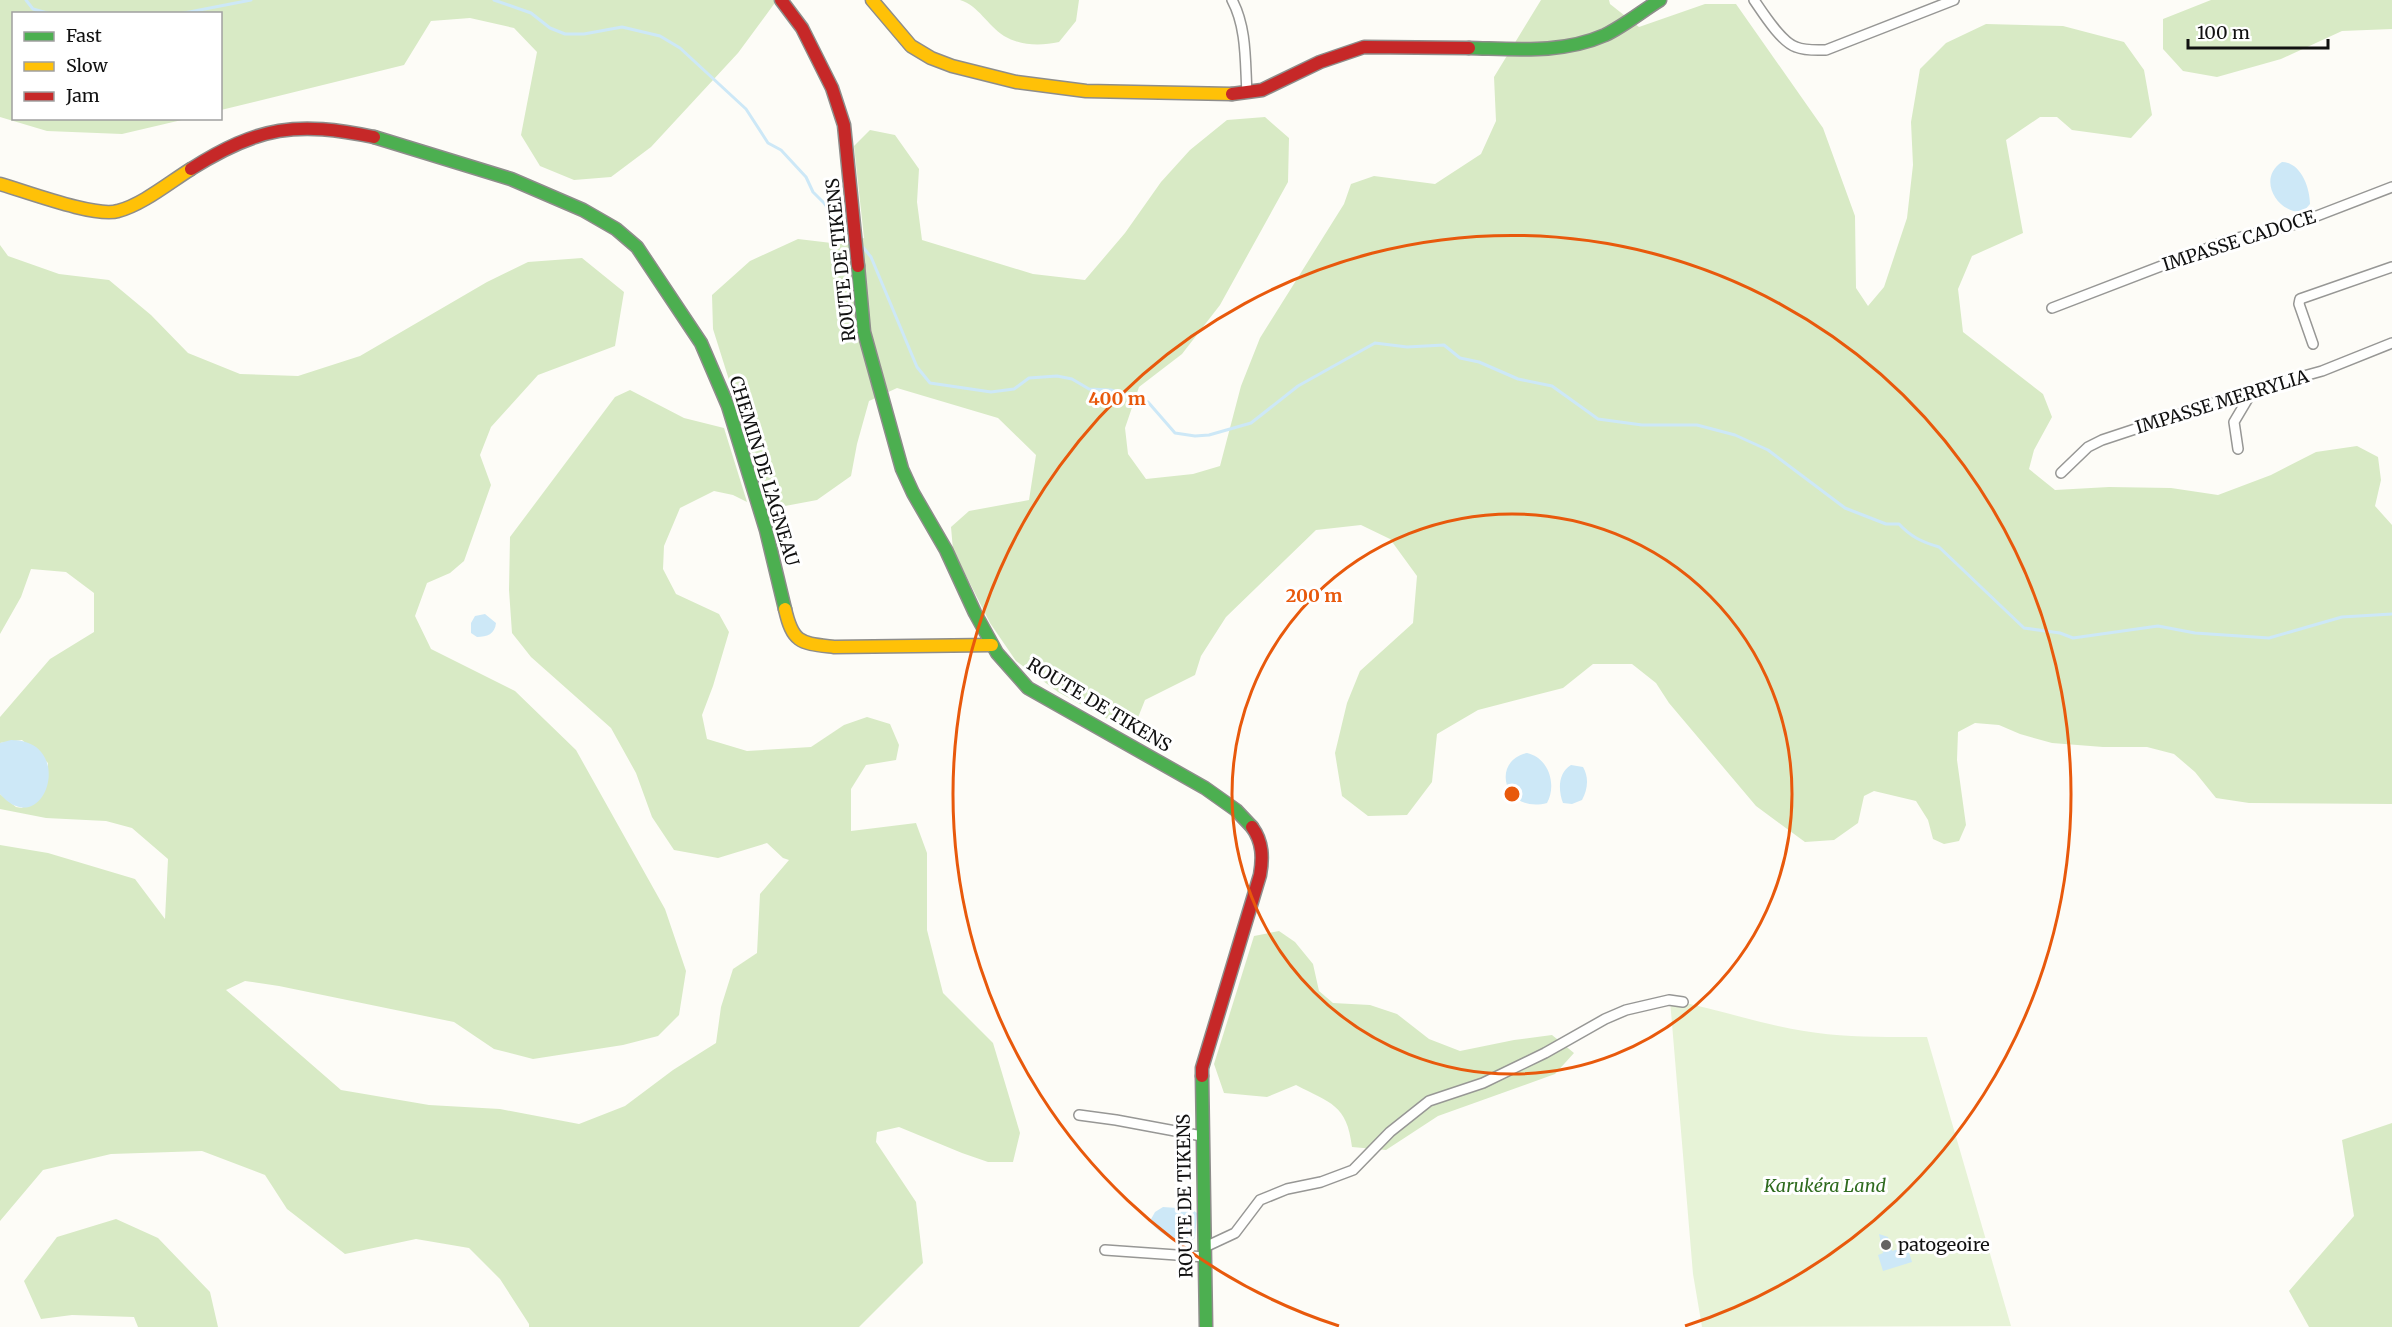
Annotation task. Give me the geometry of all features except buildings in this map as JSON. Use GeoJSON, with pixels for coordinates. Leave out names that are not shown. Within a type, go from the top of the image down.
{"type":"FeatureCollection","features":[{"type":"Feature","properties":{"kind":"street","name":"ROUTE DE TIKENS"},"geometry":{"type":"LineString","coordinates":[[782,0],[802,28],[832,88],[844,125],[864,332],[902,469],[910,491],[936,530],[992,645],[1009,672],[1028,688],[1189,779],[1225,802],[1255,830],[1261,842],[1263,864],[1259,881],[1202,1068],[1206,1327]]}},
{"type":"Feature","properties":{"kind":"street"},"geometry":{"type":"LineString","coordinates":[[872,0],[911,46],[931,58],[952,66],[1016,82],[1086,91],[1219,96],[1262,90],[1320,62],[1364,47],[1551,49],[1579,44],[1607,34],[1660,0]]}},
{"type":"Feature","properties":{"kind":"street"},"geometry":{"type":"LineString","coordinates":[[1232,0],[1238,10],[1244,39],[1246,93]]}},
{"type":"Feature","properties":{"kind":"street"},"geometry":{"type":"LineString","coordinates":[[1754,0],[1777,32],[1794,47],[1810,50],[1826,50],[1954,0]]}},
{"type":"Feature","properties":{"kind":"street","name":"CHEMIN DE L’AGNEAU"},"geometry":{"type":"LineString","coordinates":[[0,184],[99,212],[117,212],[133,205],[231,146],[266,132],[300,127],[337,129],[380,138],[511,179],[583,210],[616,229],[637,247],[705,351],[728,406],[766,530],[786,618],[796,637],[809,644],[834,647],[992,645]]}},
{"type":"Feature","properties":{"kind":"street","name":"IMPASSE CADOCE"},"geometry":{"type":"LineString","coordinates":[[2052,309],[2229,240],[2296,224],[2392,187]]}},
{"type":"Feature","properties":{"kind":"street"},"geometry":{"type":"LineString","coordinates":[[2313,344],[2300,299],[2392,267]]}},
{"type":"Feature","properties":{"kind":"street","name":"IMPASSE MERRYLIA"},"geometry":{"type":"LineString","coordinates":[[2061,473],[2088,447],[2102,440],[2253,390],[2322,371],[2392,343]]}},
{"type":"Feature","properties":{"kind":"street"},"geometry":{"type":"LineString","coordinates":[[2238,449],[2234,422],[2253,390]]}},
{"type":"Feature","properties":{"kind":"street"},"geometry":{"type":"LineString","coordinates":[[1105,1250],[1205,1252],[1235,1233],[1260,1200],[1287,1189],[1321,1182],[1353,1170],[1390,1132],[1429,1101],[1483,1083],[1626,1010],[1669,1000],[1683,1002]]}},
{"type":"Feature","properties":{"kind":"street"},"geometry":{"type":"LineString","coordinates":[[1079,1116],[1116,1119],[1202,1136]]}},
{"type":"Feature","properties":{"kind":"green space"},"geometry":{"type":"Polygon","coordinates":[[[0,0],[777,0],[738,53],[651,147],[611,177],[574,180],[540,166],[521,135],[537,52],[514,28],[470,18],[431,21],[404,65],[222,110],[222,12],[12,12],[12,120],[182,120],[122,134],[47,131],[0,117],[0,0]]]}},
{"type":"Feature","properties":{"kind":"green space"},"geometry":{"type":"Polygon","coordinates":[[[960,0],[1079,0],[1076,21],[1059,42],[1038,44],[1017,42],[1004,36],[978,11],[960,0]]]}},
{"type":"Feature","properties":{"kind":"green space"},"geometry":{"type":"Polygon","coordinates":[[[1541,0],[1609,0],[1610,4],[1639,27],[1705,4],[1736,4],[1823,128],[1855,216],[1856,288],[1868,306],[1884,287],[1907,218],[1913,165],[1911,122],[1920,69],[1946,43],[1986,24],[2063,26],[2124,42],[2144,70],[2152,115],[2131,138],[2072,130],[2057,117],[2040,117],[2006,140],[2023,233],[1972,256],[1958,289],[1963,332],[2043,394],[2052,417],[2034,450],[2029,469],[2055,490],[2109,487],[2171,488],[2218,495],[2271,475],[2316,452],[2357,446],[2378,457],[2381,480],[2375,506],[2392,525],[2392,804],[2249,803],[2216,798],[2195,772],[2174,754],[2147,747],[2103,747],[2052,743],[1999,725],[1975,723],[1958,732],[1957,760],[1966,825],[1959,841],[1944,844],[1933,839],[1928,820],[1916,801],[1874,791],[1864,796],[1858,823],[1834,840],[1805,842],[1756,806],[1669,703],[1656,683],[1632,664],[1593,664],[1563,688],[1478,710],[1437,734],[1432,782],[1407,815],[1368,816],[1342,796],[1335,753],[1347,703],[1360,671],[1413,623],[1417,576],[1390,539],[1361,525],[1316,530],[1226,617],[1201,656],[1195,675],[1145,700],[1135,725],[1126,729],[1058,692],[1016,661],[990,623],[953,550],[951,527],[969,511],[1029,500],[1036,455],[998,418],[897,388],[869,401],[851,476],[817,500],[785,506],[763,488],[713,329],[712,295],[750,261],[798,239],[840,244],[864,238],[854,146],[870,130],[895,135],[919,169],[917,202],[922,240],[1033,274],[1085,280],[1125,233],[1161,182],[1190,150],[1227,120],[1265,117],[1289,138],[1288,182],[1220,305],[1182,354],[1139,387],[1125,428],[1128,454],[1146,479],[1193,474],[1220,466],[1241,386],[1260,338],[1344,204],[1351,184],[1374,176],[1435,184],[1481,154],[1496,121],[1494,77],[1541,0]]]}},
{"type":"Feature","properties":{"kind":"green space"},"geometry":{"type":"Polygon","coordinates":[[[2211,0],[2392,0],[2392,29],[2342,31],[2281,59],[2217,77],[2183,71],[2163,49],[2163,19],[2211,0]]]}},
{"type":"Feature","properties":{"kind":"green space"},"geometry":{"type":"Polygon","coordinates":[[[0,245],[8,256],[59,274],[109,280],[151,315],[188,353],[240,374],[298,376],[360,356],[487,282],[528,262],[582,258],[624,292],[615,346],[538,375],[491,427],[480,455],[491,485],[464,561],[450,573],[427,583],[415,616],[431,649],[515,691],[576,750],[665,909],[686,971],[679,1015],[658,1036],[623,1045],[533,1059],[494,1049],[454,1022],[245,981],[226,990],[341,1090],[429,1105],[500,1109],[579,1124],[625,1106],[673,1070],[716,1043],[721,1007],[733,969],[757,953],[760,894],[789,860],[783,858],[767,843],[718,858],[674,850],[652,817],[636,773],[611,728],[531,657],[512,633],[509,590],[510,537],[615,397],[630,390],[684,418],[724,428],[747,502],[733,495],[714,491],[680,508],[664,546],[663,569],[676,594],[719,614],[729,632],[702,715],[707,739],[747,751],[811,747],[844,725],[867,717],[890,724],[899,745],[896,760],[866,765],[851,789],[851,831],[916,823],[927,853],[927,930],[943,993],[993,1043],[1020,1133],[1013,1162],[988,1162],[899,1127],[877,1132],[876,1142],[916,1202],[923,1263],[859,1327],[529,1327],[500,1279],[469,1248],[416,1239],[345,1254],[287,1209],[265,1175],[202,1151],[111,1154],[43,1170],[0,1221],[0,845],[48,853],[135,879],[165,919],[168,859],[132,828],[106,821],[46,818],[0,809],[0,794],[16,807],[22,808],[48,775],[48,763],[22,740],[0,743],[0,717],[50,659],[94,632],[94,593],[66,572],[31,569],[21,597],[0,634],[0,245]]]}},
{"type":"Feature","properties":{"kind":"green space"},"geometry":{"type":"Polygon","coordinates":[[[1279,931],[1295,942],[1313,964],[1319,991],[1333,1003],[1370,1005],[1397,1014],[1429,1039],[1460,1051],[1552,1035],[1574,1053],[1555,1074],[1438,1116],[1386,1150],[1352,1147],[1346,1122],[1341,1113],[1327,1101],[1296,1085],[1267,1097],[1224,1093],[1214,1064],[1254,936],[1279,931]]]}},
{"type":"Feature","properties":{"kind":"green space","name":"Karukéra Land"},"geometry":{"type":"Polygon","coordinates":[[[1670,1000],[1787,1028],[1819,1033],[1865,1037],[1927,1037],[2011,1326],[1702,1327],[1693,1274],[1670,1000]]]}},
{"type":"Feature","properties":{"kind":"green space"},"geometry":{"type":"Polygon","coordinates":[[[2392,1123],[2392,1327],[2309,1327],[2289,1291],[2354,1216],[2342,1140],[2392,1123]]]}},
{"type":"Feature","properties":{"kind":"green space"},"geometry":{"type":"Polygon","coordinates":[[[116,1219],[158,1238],[210,1292],[218,1327],[138,1327],[134,1317],[72,1315],[41,1319],[24,1281],[57,1237],[116,1219]]]}},
{"type":"Feature","properties":{"kind":"water"},"geometry":{"type":"Polygon","coordinates":[[[2282,162],[2294,166],[2306,184],[2310,204],[2303,212],[2286,207],[2273,194],[2271,177],[2274,169],[2282,162]]]}},
{"type":"Feature","properties":{"kind":"water"},"geometry":{"type":"Polygon","coordinates":[[[485,614],[496,623],[494,630],[490,634],[477,637],[471,633],[471,623],[475,616],[485,614]]]}},
{"type":"Feature","properties":{"kind":"water"},"geometry":{"type":"Polygon","coordinates":[[[11,740],[32,744],[44,755],[49,770],[47,786],[40,799],[30,807],[16,806],[0,794],[0,743],[11,740]]]}},
{"type":"Feature","properties":{"kind":"water"},"geometry":{"type":"Polygon","coordinates":[[[1527,753],[1541,760],[1549,773],[1551,788],[1547,803],[1532,804],[1521,801],[1512,794],[1507,785],[1508,766],[1515,758],[1527,753]]]}},
{"type":"Feature","properties":{"kind":"water"},"geometry":{"type":"Polygon","coordinates":[[[1571,765],[1583,767],[1587,779],[1586,792],[1582,800],[1572,804],[1563,803],[1560,793],[1561,777],[1571,765]]]}},
{"type":"Feature","properties":{"kind":"water"},"geometry":{"type":"Polygon","coordinates":[[[1163,1207],[1191,1209],[1197,1213],[1195,1238],[1183,1241],[1170,1238],[1154,1226],[1150,1221],[1155,1212],[1163,1207]]]}},
{"type":"Feature","properties":{"kind":"water"},"geometry":{"type":"Polygon","coordinates":[[[1879,1234],[1888,1237],[1892,1251],[1907,1246],[1912,1262],[1883,1271],[1878,1255],[1883,1253],[1879,1234]]]}},
{"type":"Feature","properties":{"kind":"waterway"},"geometry":{"type":"LineString","coordinates":[[26,0],[33,9],[44,12]]}},
{"type":"Feature","properties":{"kind":"waterway"},"geometry":{"type":"LineString","coordinates":[[189,12],[251,0]]}},
{"type":"Feature","properties":{"kind":"waterway"},"geometry":{"type":"LineString","coordinates":[[494,0],[531,13],[550,28],[565,34],[584,34],[622,27],[660,36],[680,48],[746,109],[768,143],[781,150],[806,177],[813,192],[824,203],[843,230]]}},
{"type":"Feature","properties":{"kind":"waterway"},"geometry":{"type":"LineString","coordinates":[[862,246],[871,257],[917,367],[930,383],[991,392],[1014,389],[1029,378],[1057,376],[1072,379],[1089,389],[1111,390],[1148,402],[1175,433],[1195,436],[1209,435],[1251,423],[1298,386],[1375,343],[1407,347],[1444,345],[1460,358],[1479,362],[1518,379],[1552,386],[1598,419],[1642,425],[1697,425],[1735,435],[1768,450],[1845,508],[1886,524],[1899,524],[1917,538],[1939,547],[2024,628],[2060,633],[2073,638],[2158,626],[2195,633],[2269,638],[2342,617],[2392,614]]}},
{"type":"Feature","properties":{"kind":"traffic: fast"},"geometry":{"type":"LineString","coordinates":[[1469,48],[1538,49],[1589,41],[1626,23],[1660,0]]}},
{"type":"Feature","properties":{"kind":"traffic: fast"},"geometry":{"type":"LineString","coordinates":[[374,137],[511,179],[583,210],[616,229],[637,247],[701,343],[728,406],[766,530],[785,609]]}},
{"type":"Feature","properties":{"kind":"traffic: fast"},"geometry":{"type":"LineString","coordinates":[[858,266],[864,332],[902,469],[946,550],[975,613],[997,653],[1028,688],[1205,788],[1236,810],[1252,827]]}},
{"type":"Feature","properties":{"kind":"traffic: fast"},"geometry":{"type":"LineString","coordinates":[[1202,1076],[1206,1327]]}},
{"type":"Feature","properties":{"kind":"traffic: slow"},"geometry":{"type":"LineString","coordinates":[[872,0],[911,46],[931,58],[952,66],[1016,82],[1086,91],[1232,94]]}},
{"type":"Feature","properties":{"kind":"traffic: slow"},"geometry":{"type":"LineString","coordinates":[[0,184],[78,207],[108,212],[137,204],[191,169]]}},
{"type":"Feature","properties":{"kind":"traffic: slow"},"geometry":{"type":"LineString","coordinates":[[785,609],[795,635],[800,640],[814,644],[834,647],[992,645]]}},
{"type":"Feature","properties":{"kind":"traffic: jam"},"geometry":{"type":"LineString","coordinates":[[781,0],[802,28],[832,88],[844,125],[858,266]]}},
{"type":"Feature","properties":{"kind":"traffic: jam"},"geometry":{"type":"LineString","coordinates":[[1232,94],[1262,90],[1320,62],[1364,47],[1469,48]]}},
{"type":"Feature","properties":{"kind":"traffic: jam"},"geometry":{"type":"LineString","coordinates":[[191,169],[237,144],[279,131],[322,129],[374,137]]}},
{"type":"Feature","properties":{"kind":"traffic: jam"},"geometry":{"type":"LineString","coordinates":[[1202,1076],[1202,1068],[1260,875],[1261,850],[1252,827]]}},
{"type":"Feature","properties":{"kind":"place","name":"patogeoire"},"geometry":{"type":"Point","coordinates":[1886,1245]}}]}
